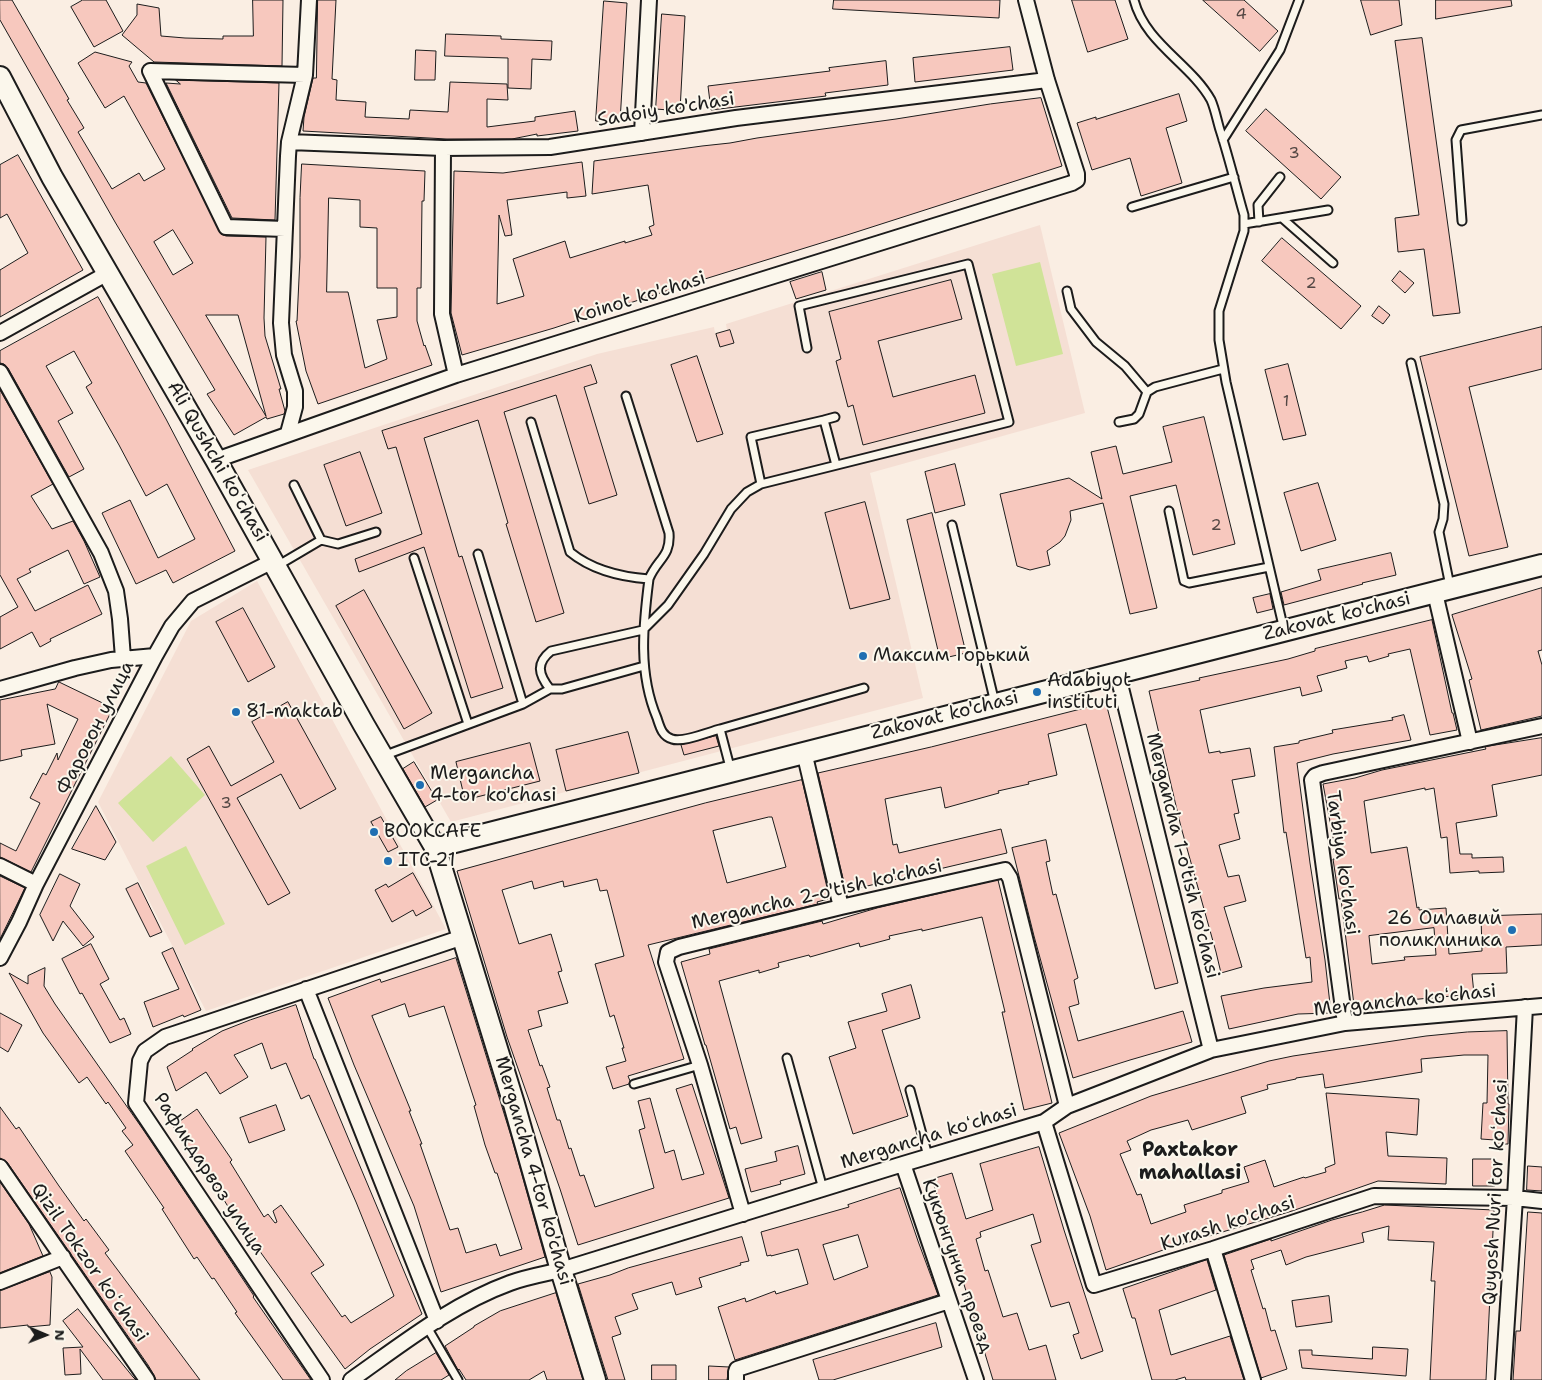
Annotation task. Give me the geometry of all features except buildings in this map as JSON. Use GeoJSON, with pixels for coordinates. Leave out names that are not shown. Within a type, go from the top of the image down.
{"type":"FeatureCollection","features":[{"type":"Feature","properties":{"kind":"main road","name":"Ali Qushchi koʻchasi"},"geometry":{"type":"LineString","coordinates":[[0,77],[52,178],[216,460],[364,725],[435,847]]}},
{"type":"Feature","properties":{"kind":"main road","name":"Zakovat ko'chasi"},"geometry":{"type":"LineString","coordinates":[[435,847],[1117,672],[1443,591],[1542,564]]}},
{"type":"Feature","properties":{"kind":"main road","name":"Mergancha 4-tor ko'chasi"},"geometry":{"type":"LineString","coordinates":[[435,847],[514,1104],[561,1270],[595,1380]]}},
{"type":"Feature","properties":{"kind":"street"},"geometry":{"type":"LineString","coordinates":[[288,433],[295,407],[295,391],[284,355],[282,334],[289,142],[305,74],[308,0]]}},
{"type":"Feature","properties":{"kind":"street"},"geometry":{"type":"LineString","coordinates":[[642,133],[648,0]]}},
{"type":"Feature","properties":{"kind":"street"},"geometry":{"type":"LineString","coordinates":[[1026,0],[1047,80]]}},
{"type":"Feature","properties":{"kind":"street"},"geometry":{"type":"LineString","coordinates":[[285,229],[226,228],[150,71],[305,74]]}},
{"type":"Feature","properties":{"kind":"street","name":"Sadoiy ko'chasi"},"geometry":{"type":"LineString","coordinates":[[289,142],[442,148],[550,147],[736,118],[1047,80]]}},
{"type":"Feature","properties":{"kind":"street","name":"Koinot ko'chasi"},"geometry":{"type":"LineString","coordinates":[[216,460],[456,375],[1072,183],[1077,180],[1077,174],[1047,80]]}},
{"type":"Feature","properties":{"kind":"street"},"geometry":{"type":"LineString","coordinates":[[442,148],[442,314],[456,375]]}},
{"type":"Feature","properties":{"kind":"street"},"geometry":{"type":"LineString","coordinates":[[0,334],[108,273]]}},
{"type":"Feature","properties":{"kind":"street"},"geometry":{"type":"LineString","coordinates":[[0,372],[101,553],[116,591],[123,658]]}},
{"type":"Feature","properties":{"kind":"street","name":"Фаровон улица"},"geometry":{"type":"LineString","coordinates":[[0,958],[36,884],[172,626],[193,601],[275,564]]}},
{"type":"Feature","properties":{"kind":"street"},"geometry":{"type":"LineString","coordinates":[[1443,591],[1470,742]]}},
{"type":"Feature","properties":{"kind":"street"},"geometry":{"type":"LineString","coordinates":[[1,687],[111,660],[155,656]]}},
{"type":"Feature","properties":{"kind":"street","name":"Mergancha 1-o'tish ko'chasi"},"geometry":{"type":"LineString","coordinates":[[1117,672],[1211,1050]]}},
{"type":"Feature","properties":{"kind":"street","name":"Tarbiya ko'chasi"},"geometry":{"type":"LineString","coordinates":[[1345,1023],[1312,780],[1323,773],[1542,726]]}},
{"type":"Feature","properties":{"kind":"street"},"geometry":{"type":"LineString","coordinates":[[804,752],[841,907]]}},
{"type":"Feature","properties":{"kind":"street"},"geometry":{"type":"LineString","coordinates":[[0,866],[36,884]]}},
{"type":"Feature","properties":{"kind":"street","name":"Mergancha 2-o'tish ko'chasi"},"geometry":{"type":"LineString","coordinates":[[743,1214],[700,1066],[666,962],[668,952],[679,947],[841,907],[1005,870],[1010,878],[1067,1106]]}},
{"type":"Feature","properties":{"kind":"street","name":"Рафикдарвоз улица"},"geometry":{"type":"LineString","coordinates":[[322,1380],[136,1103],[140,1061],[145,1051],[165,1037],[463,937]]}},
{"type":"Feature","properties":{"kind":"street"},"geometry":{"type":"LineString","coordinates":[[306,989],[432,1324]]}},
{"type":"Feature","properties":{"kind":"street","name":"Mergancha koʻchasi"},"geometry":{"type":"LineString","coordinates":[[350,1380],[432,1324],[472,1300],[510,1282],[561,1270],[1044,1122],[1067,1106],[1211,1050],[1345,1023],[1542,1006]]}},
{"type":"Feature","properties":{"kind":"street","name":"Quyosh Nuri tor koʻchasi"},"geometry":{"type":"LineString","coordinates":[[1503,1380],[1525,1007]]}},
{"type":"Feature","properties":{"kind":"street","name":"Kurash ko'chasi"},"geometry":{"type":"LineString","coordinates":[[1044,1122],[1094,1285],[1213,1249],[1374,1196],[1515,1198],[1542,1201]]}},
{"type":"Feature","properties":{"kind":"street","name":"Кукюнгунча проезд"},"geometry":{"type":"LineString","coordinates":[[903,1164],[976,1380]]}},
{"type":"Feature","properties":{"kind":"street","name":"Qizil Tokzor koʻchasi"},"geometry":{"type":"LineString","coordinates":[[0,1167],[147,1380]]}},
{"type":"Feature","properties":{"kind":"street"},"geometry":{"type":"LineString","coordinates":[[1213,1249],[1253,1380]]}},
{"type":"Feature","properties":{"kind":"street"},"geometry":{"type":"LineString","coordinates":[[0,1282],[63,1257]]}},
{"type":"Feature","properties":{"kind":"street"},"geometry":{"type":"LineString","coordinates":[[736,1380],[737,1369],[949,1301]]}},
{"type":"Feature","properties":{"kind":"lane"},"geometry":{"type":"LineString","coordinates":[[1134,0],[1149,30],[1198,82],[1211,101],[1244,215],[1244,231],[1219,311],[1219,340],[1223,369],[1284,630]]}},
{"type":"Feature","properties":{"kind":"lane"},"geometry":{"type":"LineString","coordinates":[[1223,140],[1280,50],[1299,0]]}},
{"type":"Feature","properties":{"kind":"lane"},"geometry":{"type":"LineString","coordinates":[[1462,221],[1456,140],[1460,130],[1542,115]]}},
{"type":"Feature","properties":{"kind":"lane"},"geometry":{"type":"LineString","coordinates":[[1132,207],[1234,177]]}},
{"type":"Feature","properties":{"kind":"lane"},"geometry":{"type":"LineString","coordinates":[[1259,222],[1258,205],[1280,177]]}},
{"type":"Feature","properties":{"kind":"lane"},"geometry":{"type":"LineString","coordinates":[[1244,224],[1328,210]]}},
{"type":"Feature","properties":{"kind":"lane"},"geometry":{"type":"LineString","coordinates":[[1282,218],[1333,263]]}},
{"type":"Feature","properties":{"kind":"lane"},"geometry":{"type":"LineString","coordinates":[[550,689],[543,680],[540,667],[543,658],[551,651],[643,630],[668,605],[704,554],[731,508],[747,492],[761,484],[1009,422],[968,264],[799,306],[807,348]]}},
{"type":"Feature","properties":{"kind":"lane"},"geometry":{"type":"LineString","coordinates":[[1066,292],[1071,309],[1096,342],[1125,366],[1147,392]]}},
{"type":"Feature","properties":{"kind":"lane"},"geometry":{"type":"LineString","coordinates":[[1411,363],[1444,504],[1443,519],[1439,532],[1443,591]]}},
{"type":"Feature","properties":{"kind":"lane"},"geometry":{"type":"LineString","coordinates":[[1119,422],[1134,419],[1139,414],[1147,392],[1155,387],[1223,369]]}},
{"type":"Feature","properties":{"kind":"lane"},"geometry":{"type":"LineString","coordinates":[[626,396],[669,533],[670,542],[667,551],[652,571],[649,579],[643,630],[644,666],[653,710],[663,734],[672,740],[682,740],[864,688]]}},
{"type":"Feature","properties":{"kind":"lane"},"geometry":{"type":"LineString","coordinates":[[761,484],[751,437],[835,417]]}},
{"type":"Feature","properties":{"kind":"lane"},"geometry":{"type":"LineString","coordinates":[[824,420],[836,465]]}},
{"type":"Feature","properties":{"kind":"lane"},"geometry":{"type":"LineString","coordinates":[[531,422],[570,552],[596,567],[625,577],[649,579]]}},
{"type":"Feature","properties":{"kind":"lane"},"geometry":{"type":"LineString","coordinates":[[294,485],[321,540]]}},
{"type":"Feature","properties":{"kind":"lane"},"geometry":{"type":"LineString","coordinates":[[1169,511],[1184,581],[1189,583],[1269,567]]}},
{"type":"Feature","properties":{"kind":"lane"},"geometry":{"type":"LineString","coordinates":[[952,525],[995,703]]}},
{"type":"Feature","properties":{"kind":"lane"},"geometry":{"type":"LineString","coordinates":[[275,564],[321,540],[338,544],[376,532]]}},
{"type":"Feature","properties":{"kind":"lane"},"geometry":{"type":"LineString","coordinates":[[478,554],[523,704]]}},
{"type":"Feature","properties":{"kind":"lane"},"geometry":{"type":"LineString","coordinates":[[414,558],[468,724]]}},
{"type":"Feature","properties":{"kind":"lane"},"geometry":{"type":"LineString","coordinates":[[383,756],[523,704],[550,689],[562,689],[644,666]]}},
{"type":"Feature","properties":{"kind":"lane"},"geometry":{"type":"LineString","coordinates":[[720,729],[731,771]]}},
{"type":"Feature","properties":{"kind":"lane"},"geometry":{"type":"LineString","coordinates":[[787,1058],[823,1189]]}},
{"type":"Feature","properties":{"kind":"lane"},"geometry":{"type":"LineString","coordinates":[[634,1084],[700,1066]]}},
{"type":"Feature","properties":{"kind":"lane"},"geometry":{"type":"LineString","coordinates":[[910,1090],[928,1156]]}},
{"type":"Feature","properties":{"kind":"lane"},"geometry":{"type":"LineString","coordinates":[[432,1324],[458,1380]]}},
{"type":"Feature","properties":{"kind":"shaded area"},"geometry":{"type":"Polygon","coordinates":[[[1040,225],[1085,413],[870,473],[923,698],[451,822],[248,470],[597,354],[714,327],[715,333],[727,330],[726,324],[1040,225]]]}},
{"type":"Feature","properties":{"kind":"shaded area","name":"81-maktab"},"geometry":{"type":"Polygon","coordinates":[[[257,581],[446,929],[206,1011],[98,802],[191,621],[257,581]]]}},
{"type":"Feature","properties":{"kind":"green space"},"geometry":{"type":"Polygon","coordinates":[[[1040,262],[1063,354],[1016,366],[992,274],[1040,262]]]}},
{"type":"Feature","properties":{"kind":"green space"},"geometry":{"type":"Polygon","coordinates":[[[171,756],[205,795],[153,842],[118,803],[171,756]]]}},
{"type":"Feature","properties":{"kind":"green space"},"geometry":{"type":"Polygon","coordinates":[[[186,846],[225,924],[185,945],[146,866],[186,846]]]}},
{"type":"Feature","properties":{"kind":"place","name":"Максим Горький"},"geometry":{"type":"Point","coordinates":[863,656]}},
{"type":"Feature","properties":{"kind":"place","name":"Adabiyot instituti"},"geometry":{"type":"Point","coordinates":[1037,692]}},
{"type":"Feature","properties":{"kind":"place","name":"81-maktab"},"geometry":{"type":"Point","coordinates":[236,712]}},
{"type":"Feature","properties":{"kind":"place","name":"Mergancha 4-tor ko'chasi"},"geometry":{"type":"Point","coordinates":[420,785]}},
{"type":"Feature","properties":{"kind":"place","name":"BOOKCAFE"},"geometry":{"type":"Point","coordinates":[374,832]}},
{"type":"Feature","properties":{"kind":"place","name":"ITC-21"},"geometry":{"type":"Point","coordinates":[388,861]}},
{"type":"Feature","properties":{"kind":"place","name":"26 Оилавий поликлиника"},"geometry":{"type":"Point","coordinates":[1512,930]}},
{"type":"Feature","properties":{"kind":"district","name":"Paxtakor mahallasi"},"geometry":{"type":"Point","coordinates":[1190,1162]}}]}
